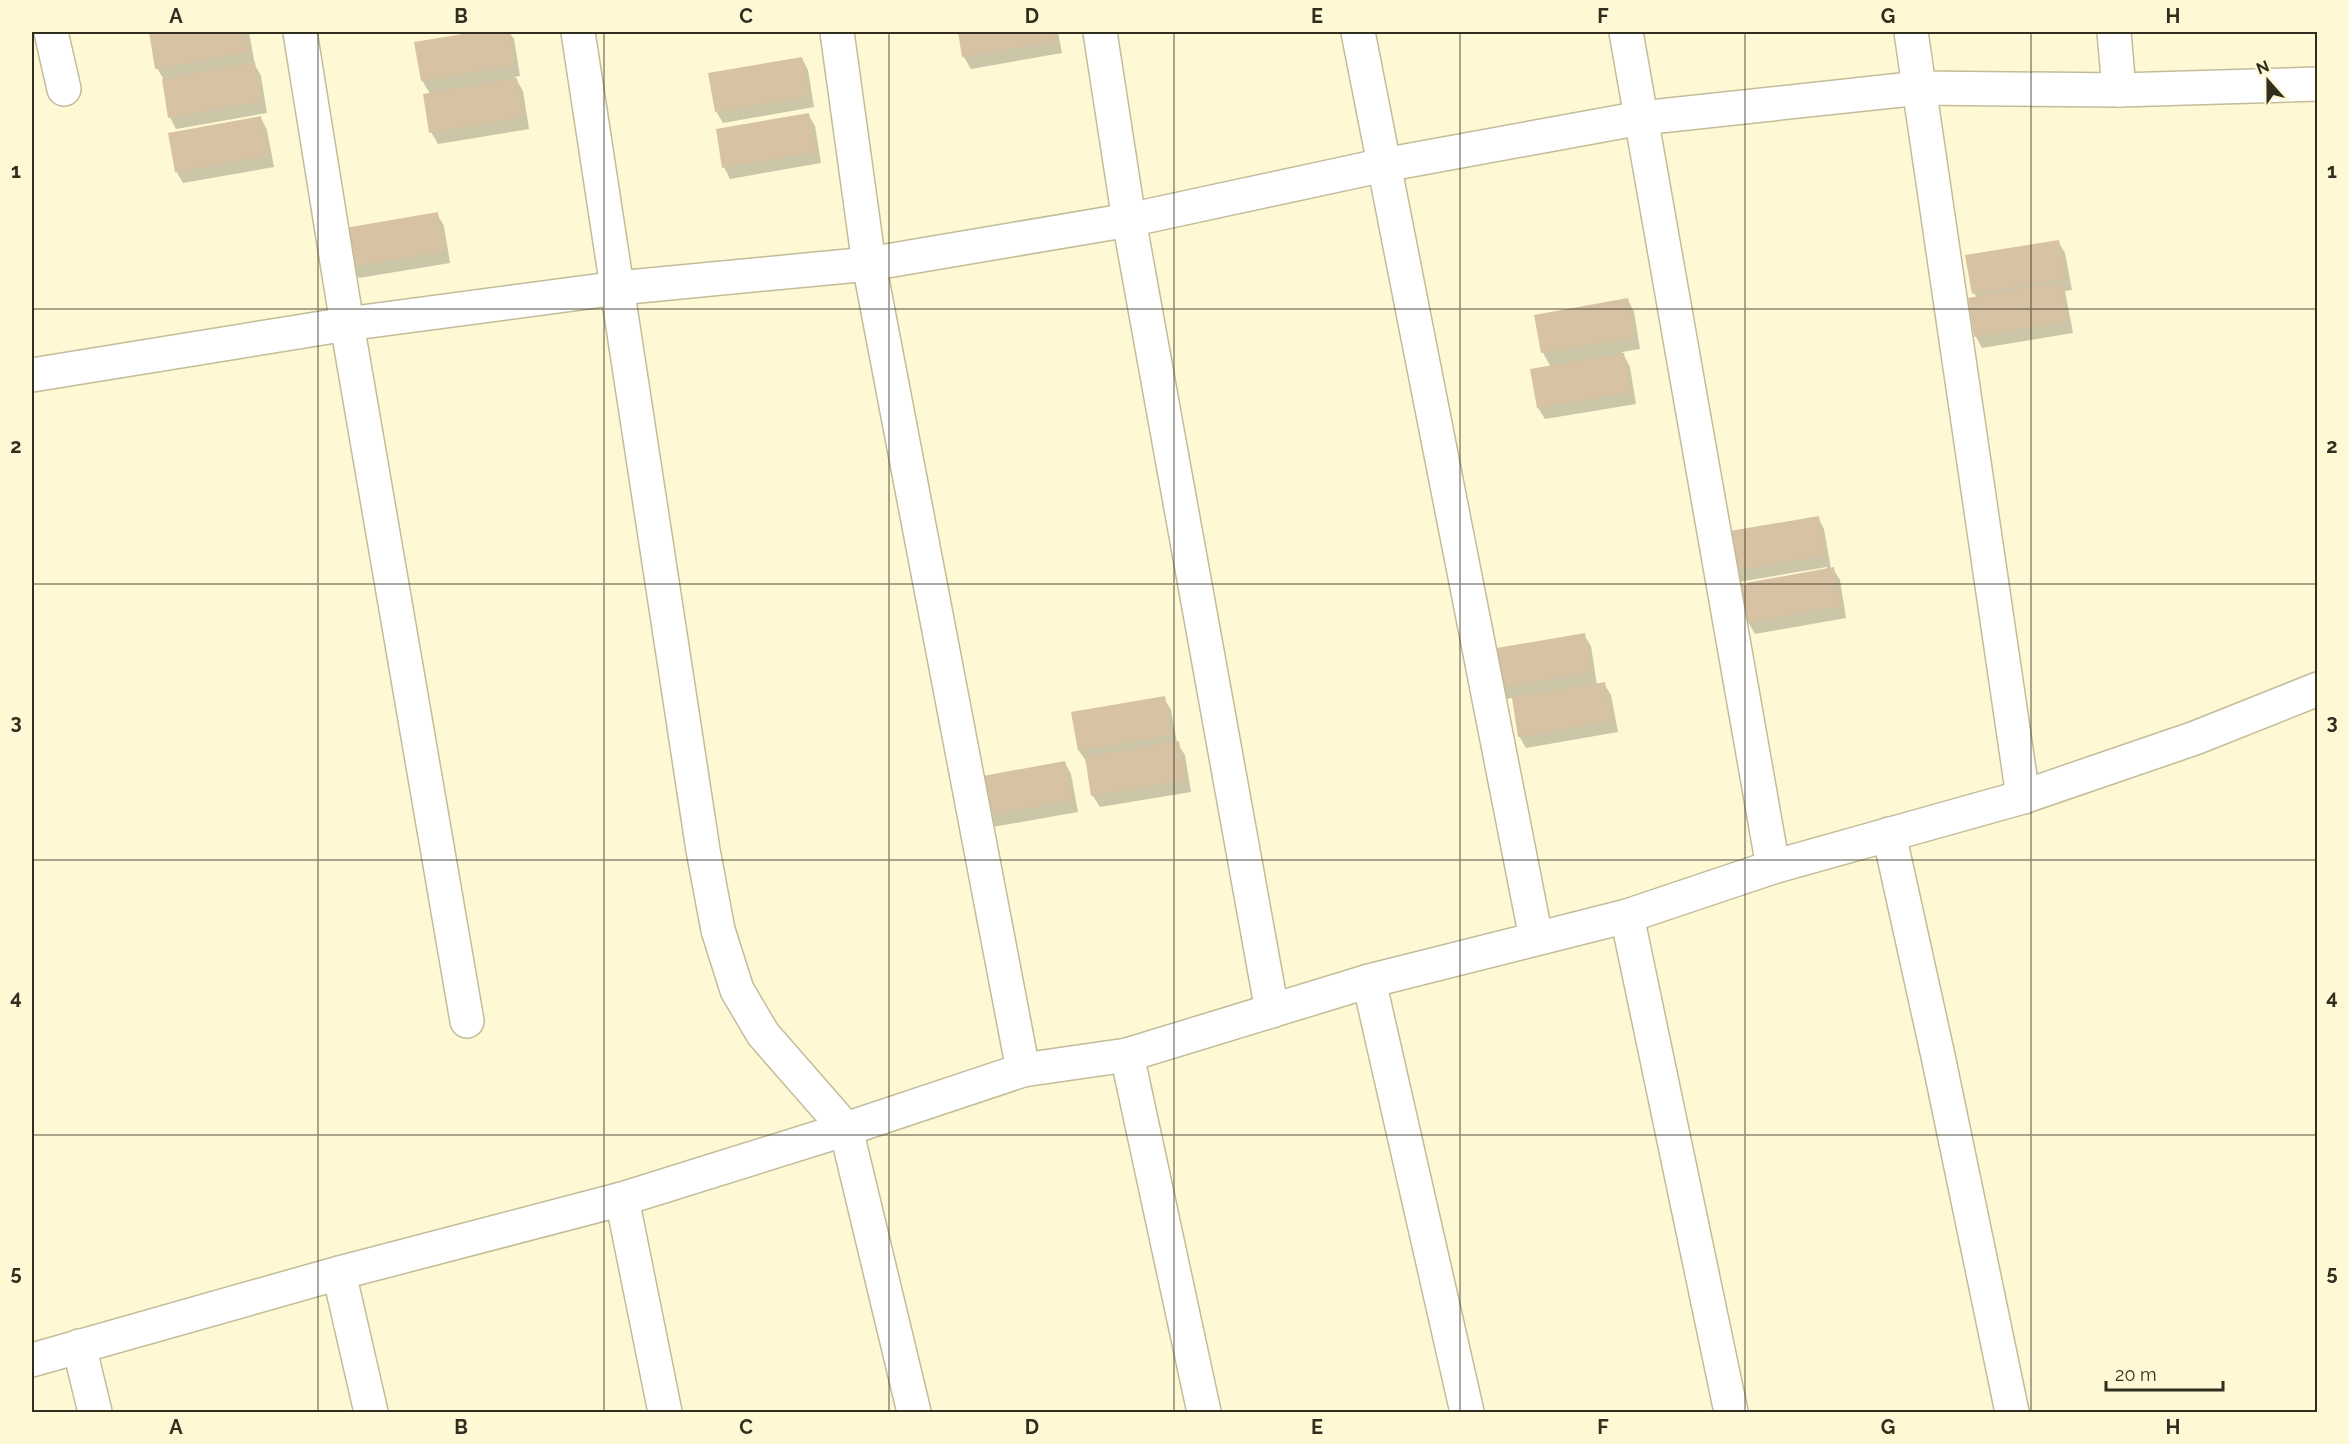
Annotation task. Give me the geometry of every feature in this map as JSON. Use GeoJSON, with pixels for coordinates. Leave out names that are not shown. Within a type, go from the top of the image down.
{"type":"FeatureCollection","features":[{"type":"Feature","properties":{"kind":"street"},"geometry":{"type":"LineString","coordinates":[[51,32],[64,88]]}},
{"type":"Feature","properties":{"kind":"street"},"geometry":{"type":"LineString","coordinates":[[300,32],[347,324],[467,1021]]}},
{"type":"Feature","properties":{"kind":"street"},"geometry":{"type":"LineString","coordinates":[[578,32],[703,850],[718,930],[737,990],[764,1034],[846,1129],[914,1413]]}},
{"type":"Feature","properties":{"kind":"street"},"geometry":{"type":"LineString","coordinates":[[837,32],[869,264],[1023,1070]]}},
{"type":"Feature","properties":{"kind":"street"},"geometry":{"type":"LineString","coordinates":[[1100,32],[1129,220],[1272,1011]]}},
{"type":"Feature","properties":{"kind":"street"},"geometry":{"type":"LineString","coordinates":[[1358,32],[1536,938]]}},
{"type":"Feature","properties":{"kind":"street"},"geometry":{"type":"LineString","coordinates":[[1626,32],[1773,867]]}},
{"type":"Feature","properties":{"kind":"street"},"geometry":{"type":"LineString","coordinates":[[1911,32],[2023,796]]}},
{"type":"Feature","properties":{"kind":"street"},"geometry":{"type":"LineString","coordinates":[[2114,32],[2119,90]]}},
{"type":"Feature","properties":{"kind":"street"},"geometry":{"type":"LineString","coordinates":[[32,375],[347,324],[618,288],[869,264],[1129,220],[1384,165],[1641,118],[1920,88],[2119,90],[2318,84]]}},
{"type":"Feature","properties":{"kind":"street"},"geometry":{"type":"LineString","coordinates":[[32,1360],[339,1274],[622,1199],[846,1129],[1023,1070],[1127,1055],[1370,981],[1627,916],[1773,867],[2023,796],[2194,738],[2318,689]]}},
{"type":"Feature","properties":{"kind":"street"},"geometry":{"type":"LineString","coordinates":[[1889,834],[2012,1413]]}},
{"type":"Feature","properties":{"kind":"street"},"geometry":{"type":"LineString","coordinates":[[1627,916],[1731,1413]]}},
{"type":"Feature","properties":{"kind":"street"},"geometry":{"type":"LineString","coordinates":[[1370,981],[1467,1413]]}},
{"type":"Feature","properties":{"kind":"street"},"geometry":{"type":"LineString","coordinates":[[1127,1055],[1204,1413]]}},
{"type":"Feature","properties":{"kind":"street"},"geometry":{"type":"LineString","coordinates":[[622,1199],[665,1413]]}},
{"type":"Feature","properties":{"kind":"street"},"geometry":{"type":"LineString","coordinates":[[339,1274],[371,1413]]}},
{"type":"Feature","properties":{"kind":"street"},"geometry":{"type":"LineString","coordinates":[[79,1346],[95,1413]]}},
{"type":"Feature","properties":{"kind":"building"},"geometry":{"type":"Polygon","coordinates":[[[149,32],[246,32],[249,52],[155,69],[149,32]]]}},
{"type":"Feature","properties":{"kind":"building"},"geometry":{"type":"Polygon","coordinates":[[[475,32],[509,32],[515,65],[421,81],[414,42],[475,32]]]}},
{"type":"Feature","properties":{"kind":"building"},"geometry":{"type":"Polygon","coordinates":[[[958,32],[1055,32],[1057,41],[962,57],[958,32]]]}},
{"type":"Feature","properties":{"kind":"building"},"geometry":{"type":"Polygon","coordinates":[[[802,57],[809,96],[715,112],[708,73],[802,57]]]}},
{"type":"Feature","properties":{"kind":"building"},"geometry":{"type":"Polygon","coordinates":[[[255,62],[261,101],[168,118],[162,79],[255,62]]]}},
{"type":"Feature","properties":{"kind":"building"},"geometry":{"type":"Polygon","coordinates":[[[517,78],[523,117],[429,133],[423,94],[517,78]]]}},
{"type":"Feature","properties":{"kind":"building"},"geometry":{"type":"Polygon","coordinates":[[[809,113],[816,152],[722,168],[716,129],[809,113]]]}},
{"type":"Feature","properties":{"kind":"building"},"geometry":{"type":"Polygon","coordinates":[[[261,116],[268,155],[175,172],[168,133],[261,116]]]}},
{"type":"Feature","properties":{"kind":"building"},"geometry":{"type":"Polygon","coordinates":[[[438,212],[444,251],[351,267],[345,228],[438,212]]]}},
{"type":"Feature","properties":{"kind":"building"},"geometry":{"type":"Polygon","coordinates":[[[2059,240],[2066,278],[1972,294],[1965,255],[2059,240]]]}},
{"type":"Feature","properties":{"kind":"building"},"geometry":{"type":"Polygon","coordinates":[[[2061,282],[2068,321],[1974,337],[1968,298],[2061,282]]]}},
{"type":"Feature","properties":{"kind":"building"},"geometry":{"type":"Polygon","coordinates":[[[1628,298],[1635,337],[1541,353],[1534,315],[1628,298]]]}},
{"type":"Feature","properties":{"kind":"building"},"geometry":{"type":"Polygon","coordinates":[[[1624,353],[1631,392],[1537,408],[1530,369],[1624,353]]]}},
{"type":"Feature","properties":{"kind":"building"},"geometry":{"type":"Polygon","coordinates":[[[1819,516],[1825,555],[1731,571],[1724,532],[1819,516]]]}},
{"type":"Feature","properties":{"kind":"building"},"geometry":{"type":"Polygon","coordinates":[[[1834,567],[1840,606],[1747,623],[1740,584],[1834,567]]]}},
{"type":"Feature","properties":{"kind":"building"},"geometry":{"type":"Polygon","coordinates":[[[1585,633],[1591,672],[1498,688],[1491,649],[1585,633]]]}},
{"type":"Feature","properties":{"kind":"building"},"geometry":{"type":"Polygon","coordinates":[[[1605,682],[1612,721],[1518,737],[1512,698],[1605,682]]]}},
{"type":"Feature","properties":{"kind":"building"},"geometry":{"type":"Polygon","coordinates":[[[1165,696],[1172,735],[1078,751],[1071,712],[1165,696]]]}},
{"type":"Feature","properties":{"kind":"building"},"geometry":{"type":"Polygon","coordinates":[[[1179,741],[1185,780],[1091,796],[1085,757],[1179,741]]]}},
{"type":"Feature","properties":{"kind":"building"},"geometry":{"type":"Polygon","coordinates":[[[1065,761],[1072,800],[979,817],[972,778],[1065,761]]]}}]}
